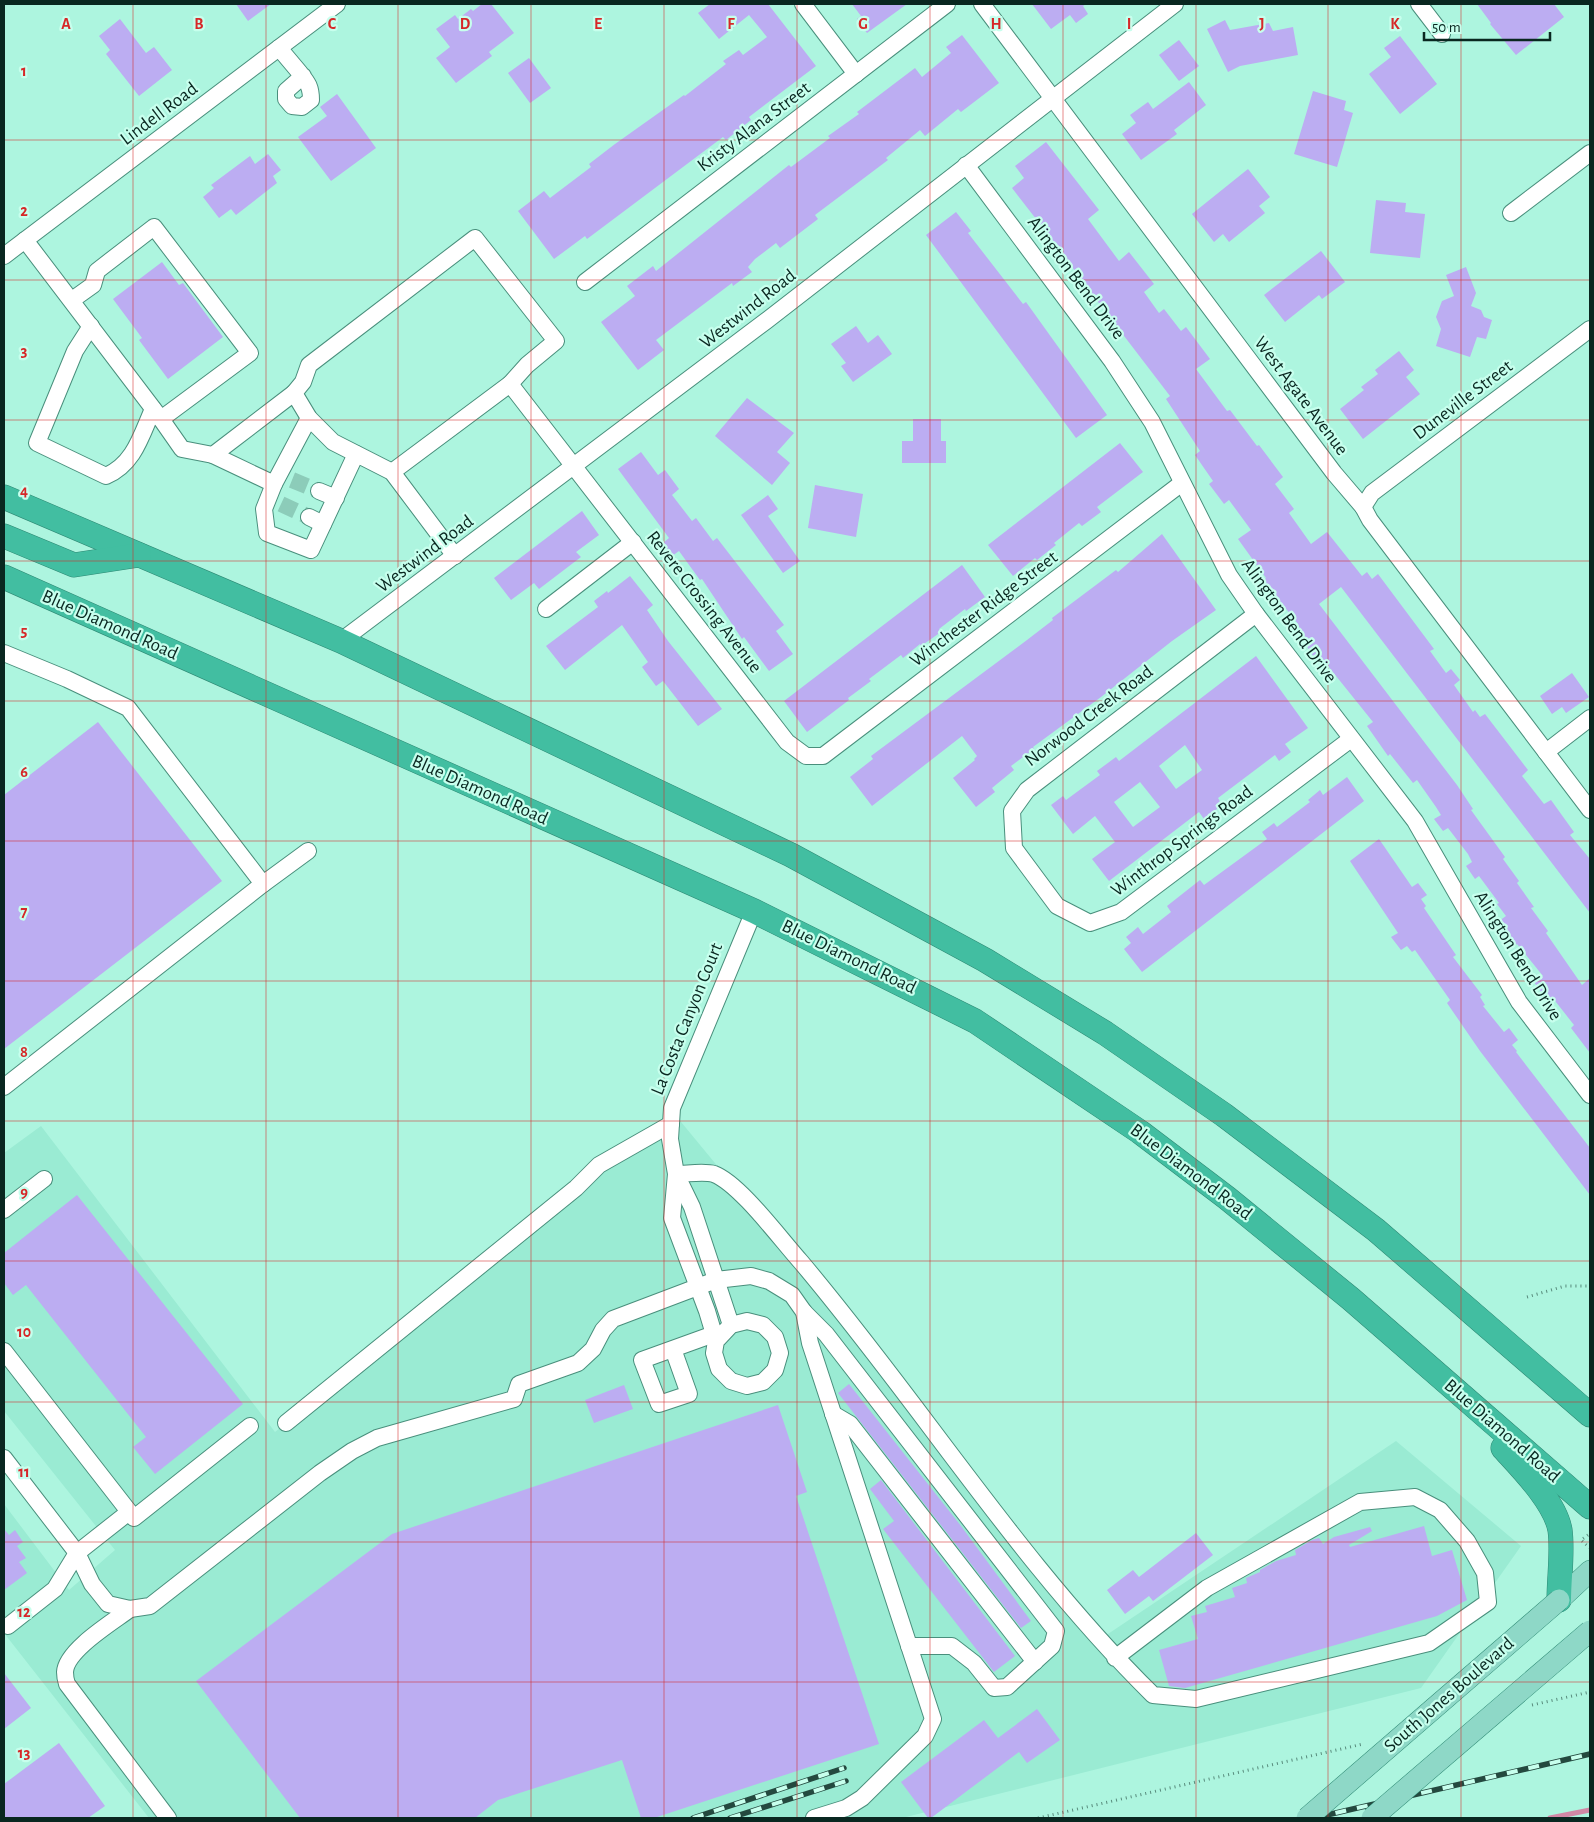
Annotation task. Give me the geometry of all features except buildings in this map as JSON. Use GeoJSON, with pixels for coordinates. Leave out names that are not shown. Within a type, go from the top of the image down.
{"type":"FeatureCollection","features":[{"type":"Feature","properties":{"kind":"highway"},"geometry":{"type":"LineString","coordinates":[[4,497],[342,642],[790,856],[985,960],[1105,1033],[1224,1115],[1376,1230],[1590,1415]]}},
{"type":"Feature","properties":{"kind":"highway"},"geometry":{"type":"LineString","coordinates":[[4,536],[74,565],[139,555]]}},
{"type":"Feature","properties":{"kind":"highway","name":"Blue Diamond Road"},"geometry":{"type":"LineString","coordinates":[[4,577],[420,764],[754,911],[976,1021],[1057,1074],[1140,1132],[1227,1198],[1351,1299],[1590,1507]]}},
{"type":"Feature","properties":{"kind":"highway"},"geometry":{"type":"LineString","coordinates":[[1444,1381],[1528,1477],[1550,1508],[1560,1528],[1559,1600]]}},
{"type":"Feature","properties":{"kind":"main road","name":"South Jones Boulevard"},"geometry":{"type":"LineString","coordinates":[[1307,1818],[1590,1572]]}},
{"type":"Feature","properties":{"kind":"main road"},"geometry":{"type":"LineString","coordinates":[[1372,1818],[1590,1631]]}},
{"type":"Feature","properties":{"kind":"street","name":"Lindell Road"},"geometry":{"type":"LineString","coordinates":[[4,256],[337,4]]}},
{"type":"Feature","properties":{"kind":"street"},"geometry":{"type":"LineString","coordinates":[[803,4],[856,74]]}},
{"type":"Feature","properties":{"kind":"street","name":"Kristy Alana Street"},"geometry":{"type":"LineString","coordinates":[[585,282],[947,4]]}},
{"type":"Feature","properties":{"kind":"street","name":"West Agate Avenue"},"geometry":{"type":"LineString","coordinates":[[982,4],[1051,98],[1334,473],[1363,507],[1370,520],[1590,810]]}},
{"type":"Feature","properties":{"kind":"street","name":"Westwind Road"},"geometry":{"type":"LineString","coordinates":[[342,642],[574,467],[1175,4]]}},
{"type":"Feature","properties":{"kind":"street"},"geometry":{"type":"LineString","coordinates":[[1419,4],[1442,34]]}},
{"type":"Feature","properties":{"kind":"street"},"geometry":{"type":"LineString","coordinates":[[279,48],[303,76]]}},
{"type":"Feature","properties":{"kind":"street"},"geometry":{"type":"LineString","coordinates":[[1511,213],[1590,153]]}},
{"type":"Feature","properties":{"kind":"street","name":"Alington Bend Drive"},"geometry":{"type":"LineString","coordinates":[[966,164],[1112,361],[1152,422],[1229,575],[1256,614],[1414,821],[1519,1002],[1590,1095]]}},
{"type":"Feature","properties":{"kind":"street"},"geometry":{"type":"LineString","coordinates":[[72,300],[93,285],[97,271],[154,227],[250,352],[157,414],[130,459],[118,471],[106,476],[38,443],[75,352],[91,326]]}},
{"type":"Feature","properties":{"kind":"street"},"geometry":{"type":"LineString","coordinates":[[213,455],[294,393],[303,382],[308,365],[475,238],[556,341],[528,365],[510,384],[392,472]]}},
{"type":"Feature","properties":{"kind":"street"},"geometry":{"type":"LineString","coordinates":[[26,240],[182,449],[213,455],[279,488]]}},
{"type":"Feature","properties":{"kind":"street","name":"Duneville Street"},"geometry":{"type":"LineString","coordinates":[[1363,507],[1372,494],[1590,329]]}},
{"type":"Feature","properties":{"kind":"street","name":"Revere Crossing Avenue"},"geometry":{"type":"LineString","coordinates":[[510,384],[787,742],[806,756]]}},
{"type":"Feature","properties":{"kind":"street"},"geometry":{"type":"LineString","coordinates":[[294,393],[310,418],[333,442],[392,472],[456,556]]}},
{"type":"Feature","properties":{"kind":"street"},"geometry":{"type":"LineString","coordinates":[[310,418],[279,488],[264,509],[268,532],[311,550],[316,520],[336,498],[356,454]]}},
{"type":"Feature","properties":{"kind":"street","name":"Winchester Ridge Street"},"geometry":{"type":"LineString","coordinates":[[806,756],[823,756],[1182,483]]}},
{"type":"Feature","properties":{"kind":"street"},"geometry":{"type":"LineString","coordinates":[[319,491],[336,498]]}},
{"type":"Feature","properties":{"kind":"street"},"geometry":{"type":"LineString","coordinates":[[546,609],[633,542]]}},
{"type":"Feature","properties":{"kind":"street","name":"Norwood Creek Road"},"geometry":{"type":"LineString","coordinates":[[1035,877],[1014,848],[1012,811],[1026,790],[1256,614]]}},
{"type":"Feature","properties":{"kind":"street"},"geometry":{"type":"LineString","coordinates":[[4,653],[67,679],[128,708],[263,884]]}},
{"type":"Feature","properties":{"kind":"street"},"geometry":{"type":"LineString","coordinates":[[1546,752],[1590,718]]}},
{"type":"Feature","properties":{"kind":"street","name":"Winthrop Springs Road"},"geometry":{"type":"LineString","coordinates":[[1035,877],[1057,906],[1090,923],[1121,912],[1351,739]]}},
{"type":"Feature","properties":{"kind":"street"},"geometry":{"type":"LineString","coordinates":[[4,1087],[263,884],[308,851]]}},
{"type":"Feature","properties":{"kind":"street","name":"La Costa Canyon Court"},"geometry":{"type":"LineString","coordinates":[[676,1174],[670,1139],[672,1108],[754,911]]}},
{"type":"Feature","properties":{"kind":"street"},"geometry":{"type":"LineString","coordinates":[[286,1422],[576,1188],[599,1165],[670,1124]]}},
{"type":"Feature","properties":{"kind":"street"},"geometry":{"type":"LineString","coordinates":[[676,1174],[692,1207],[731,1325]]}},
{"type":"Feature","properties":{"kind":"street"},"geometry":{"type":"LineString","coordinates":[[674,1349],[715,1338],[731,1325],[747,1321],[763,1325],[775,1337],[780,1353],[775,1370],[763,1382],[747,1386],[731,1381],[719,1369],[714,1353],[715,1338],[672,1218],[676,1174]]}},
{"type":"Feature","properties":{"kind":"street"},"geometry":{"type":"LineString","coordinates":[[676,1174],[713,1174],[744,1196],[846,1316],[1062,1597],[1116,1658],[1153,1696],[1196,1699],[1429,1643],[1488,1602],[1485,1573],[1467,1541],[1440,1510],[1415,1497],[1360,1502],[1207,1588],[1116,1658]]}},
{"type":"Feature","properties":{"kind":"street"},"geometry":{"type":"LineString","coordinates":[[4,1210],[44,1179]]}},
{"type":"Feature","properties":{"kind":"street"},"geometry":{"type":"LineString","coordinates":[[4,1458],[77,1552],[92,1584],[108,1604],[130,1609],[150,1606],[320,1473],[352,1451],[377,1438],[514,1399],[519,1384],[578,1363],[593,1349],[602,1330],[614,1319],[716,1280],[751,1276],[769,1281],[792,1295],[804,1312],[826,1334],[1056,1631],[1052,1646],[1006,1687],[994,1688],[974,1663],[952,1646],[908,1646]]}},
{"type":"Feature","properties":{"kind":"street"},"geometry":{"type":"LineString","coordinates":[[804,1312],[810,1343],[933,1719],[925,1736],[862,1798],[846,1808],[814,1818]]}},
{"type":"Feature","properties":{"kind":"street"},"geometry":{"type":"LineString","coordinates":[[4,1351],[134,1518],[250,1426]]}},
{"type":"Feature","properties":{"kind":"street"},"geometry":{"type":"LineString","coordinates":[[833,1414],[850,1424],[1040,1658]]}},
{"type":"Feature","properties":{"kind":"street"},"geometry":{"type":"LineString","coordinates":[[8,1626],[55,1589],[77,1552],[129,1512]]}},
{"type":"Feature","properties":{"kind":"street"},"geometry":{"type":"LineString","coordinates":[[130,1609],[82,1645],[71,1657],[65,1671],[67,1684],[168,1818]]}},
{"type":"Feature","properties":{"kind":"path"},"geometry":{"type":"LineString","coordinates":[[1527,1297],[1565,1286],[1590,1286]]}},
{"type":"Feature","properties":{"kind":"path"},"geometry":{"type":"LineString","coordinates":[[1588,1536],[1581,1540],[1590,1548]]}},
{"type":"Feature","properties":{"kind":"path"},"geometry":{"type":"LineString","coordinates":[[1522,1707],[1590,1692]]}},
{"type":"Feature","properties":{"kind":"path"},"geometry":{"type":"LineString","coordinates":[[1038,1818],[1368,1743]]}},
{"type":"Feature","properties":{"kind":"shaded area"},"geometry":{"type":"Polygon","coordinates":[[[672,1111],[1105,1636],[1396,1441],[1521,1546],[1421,1688],[902,1818],[149,1818],[4,1633],[4,1504],[69,1590],[115,1550],[4,1411],[4,1153],[41,1126],[275,1432],[672,1111]]]}},
{"type":"Feature","properties":{"kind":"waterway"},"geometry":{"type":"LineString","coordinates":[[1550,1818],[1590,1810]]}},
{"type":"Feature","properties":{"kind":"tunnel"},"geometry":{"type":"LineString","coordinates":[[292,480],[319,491]]}},
{"type":"Feature","properties":{"kind":"tunnel"},"geometry":{"type":"LineString","coordinates":[[281,504],[309,517]]}},
{"type":"Feature","properties":{"kind":"railway"},"geometry":{"type":"LineString","coordinates":[[1314,1818],[1590,1754]]}},
{"type":"Feature","properties":{"kind":"railway"},"geometry":{"type":"LineString","coordinates":[[693,1818],[844,1768]]}},
{"type":"Feature","properties":{"kind":"railway"},"geometry":{"type":"LineString","coordinates":[[730,1818],[846,1781]]}}]}
